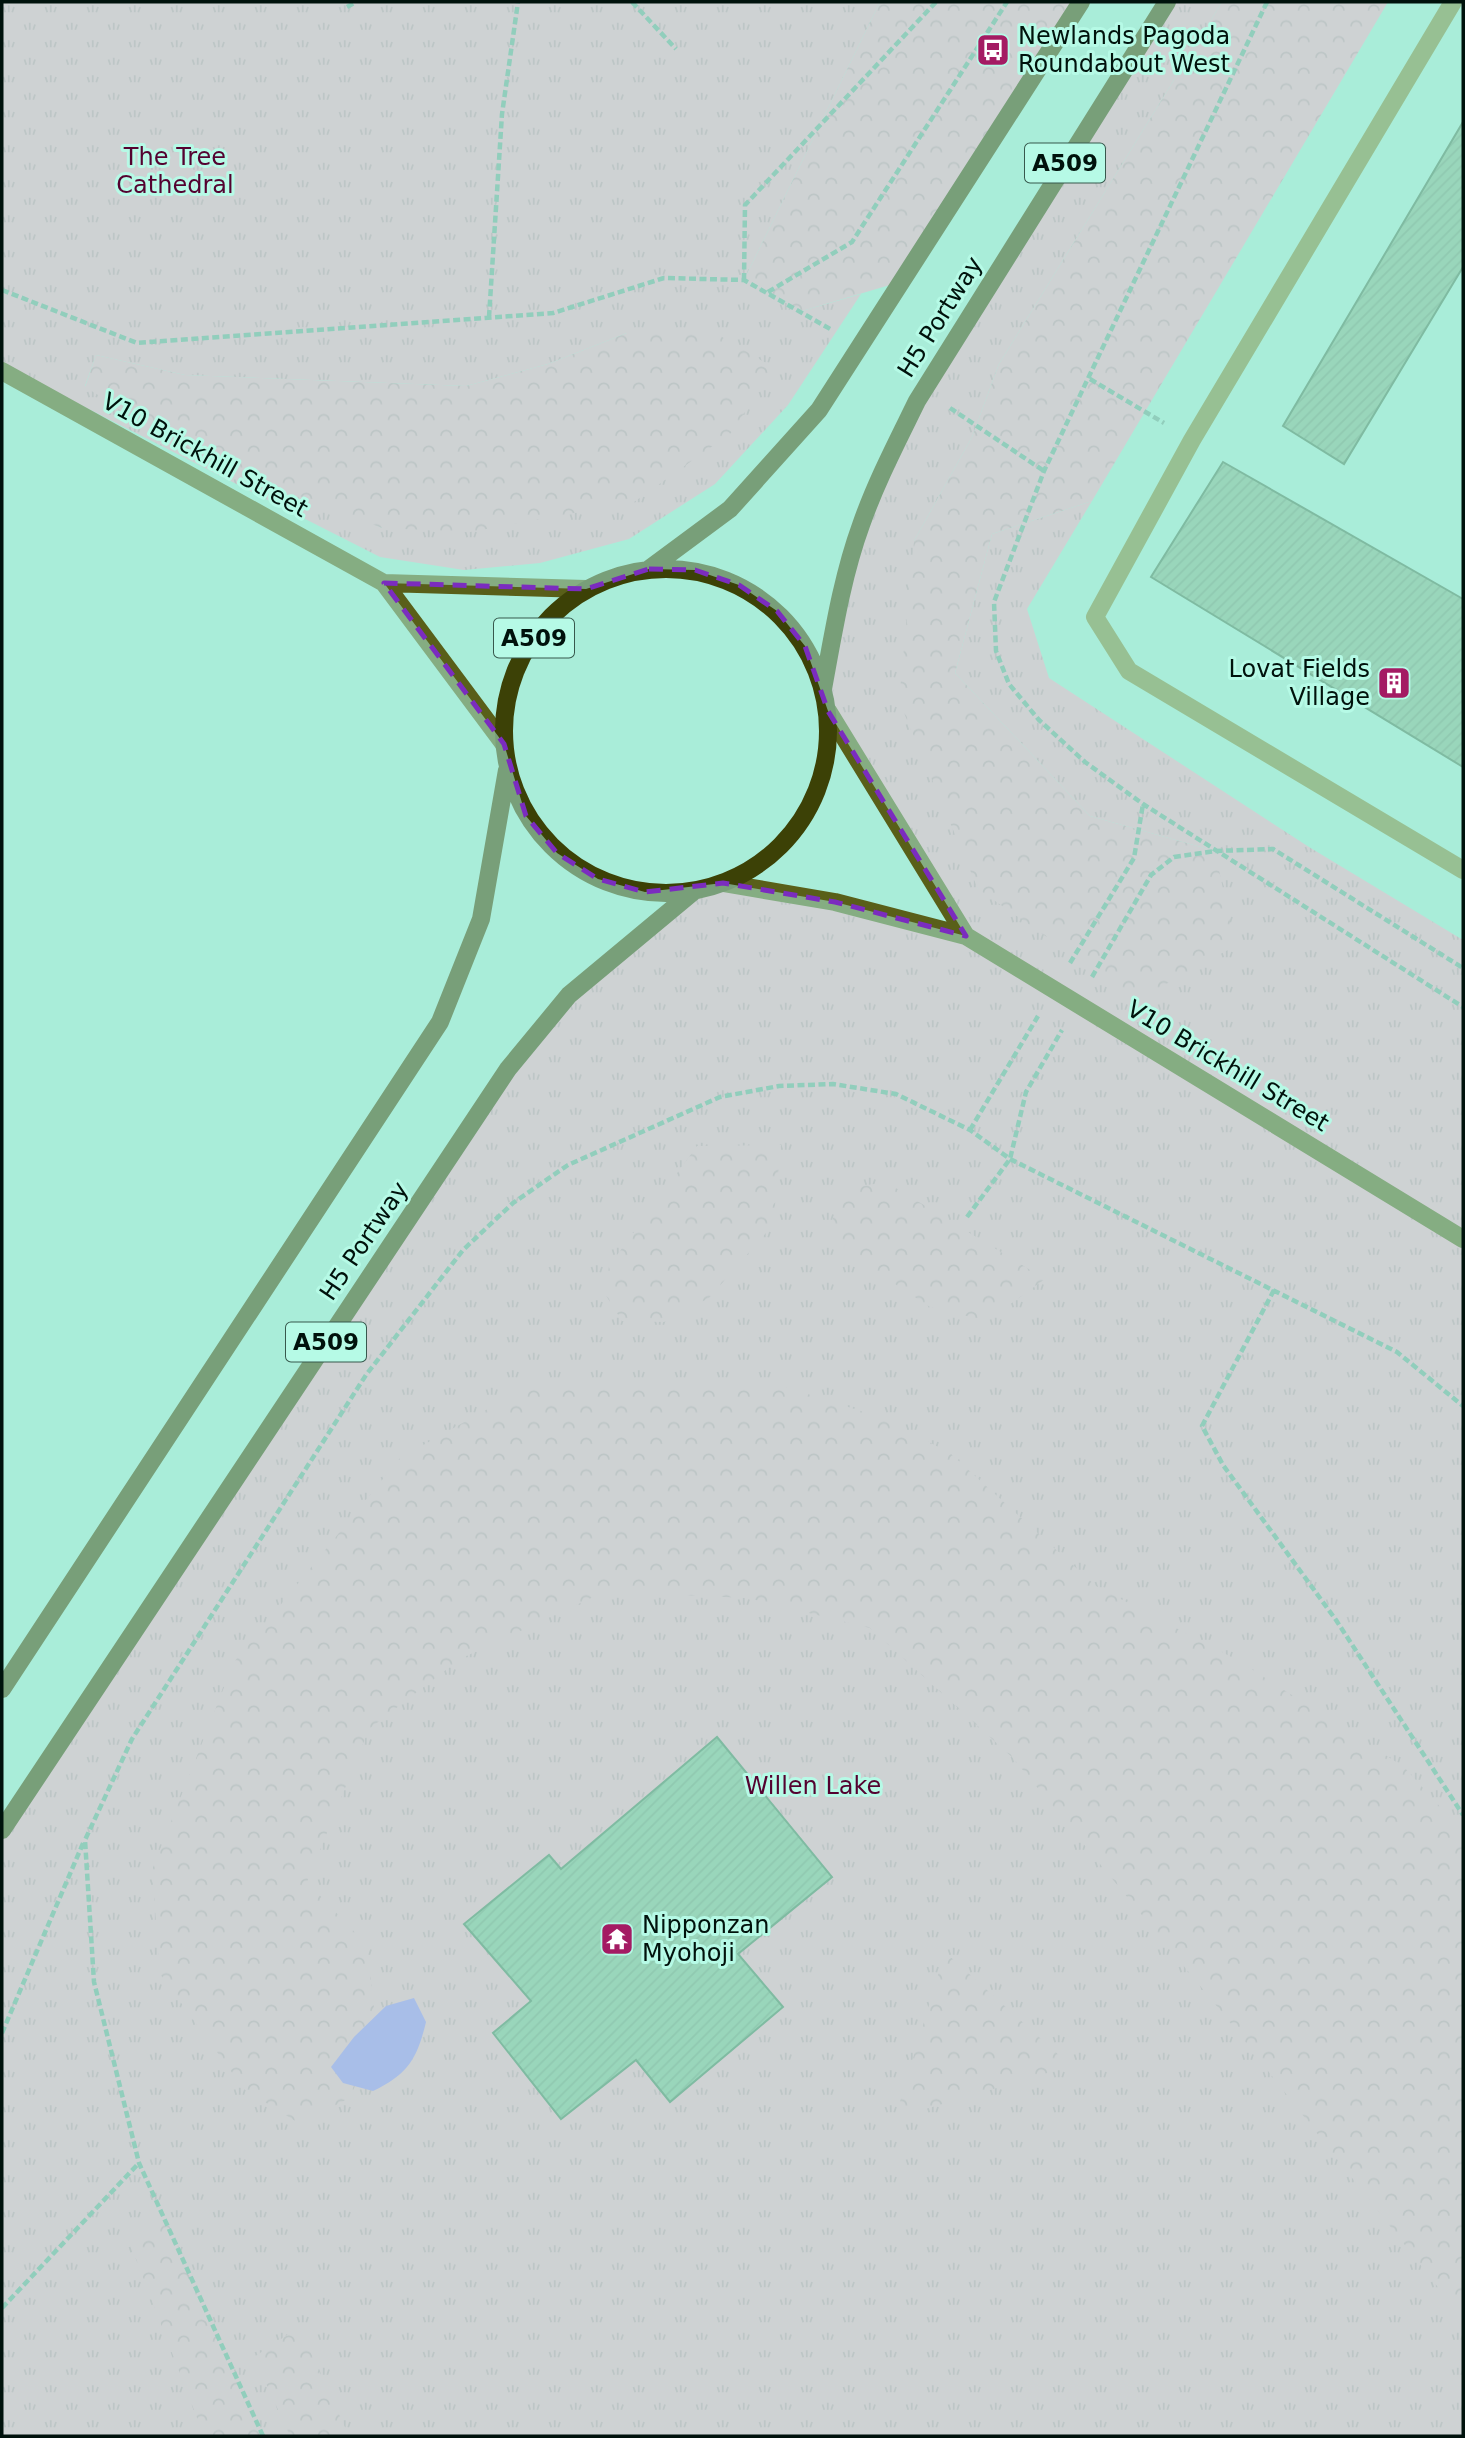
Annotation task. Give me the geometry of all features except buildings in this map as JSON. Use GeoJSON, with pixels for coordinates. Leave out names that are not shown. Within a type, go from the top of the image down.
{"type":"FeatureCollection","features":[{"type":"Feature","properties":{"kind":"main road","name":"A509"},"geometry":{"type":"LineString","coordinates":[[649,569],[730,509],[819,410],[1081,2]]}},
{"type":"Feature","properties":{"kind":"main road","name":"H5 Portway"},"geometry":{"type":"LineString","coordinates":[[823,689],[860,528],[883,469],[917,401],[1167,2]]}},
{"type":"Feature","properties":{"kind":"main road","name":"A509"},"geometry":{"type":"LineString","coordinates":[[649,569],[695,570],[738,585],[777,611],[805,646],[823,689],[828,711],[825,765],[805,815],[770,856],[723,883],[694,891],[646,892],[598,879],[558,853],[526,816],[508,770],[504,744],[507,698],[522,654],[550,617],[586,589],[611,577],[649,569]]}},
{"type":"Feature","properties":{"kind":"main road","name":"A509"},"geometry":{"type":"LineString","coordinates":[[2,1689],[440,1022],[481,919],[508,770]]}},
{"type":"Feature","properties":{"kind":"main road","name":"H5 Portway"},"geometry":{"type":"LineString","coordinates":[[2,1830],[508,1069],[569,995],[694,891]]}},
{"type":"Feature","properties":{"kind":"street","name":"V10 Brickhill Street"},"geometry":{"type":"LineString","coordinates":[[2,370],[383,583],[504,744]]}},
{"type":"Feature","properties":{"kind":"street","name":"V10 Brickhill Street"},"geometry":{"type":"LineString","coordinates":[[383,583],[586,589]]}},
{"type":"Feature","properties":{"kind":"street","name":"V10 Brickhill Street"},"geometry":{"type":"LineString","coordinates":[[828,711],[966,936]]}},
{"type":"Feature","properties":{"kind":"street","name":"V10 Brickhill Street"},"geometry":{"type":"LineString","coordinates":[[723,883],[835,902],[966,936],[1463,1238]]}},
{"type":"Feature","properties":{"kind":"lane"},"geometry":{"type":"LineString","coordinates":[[1453,2],[1192,440],[1095,617],[1129,671],[1463,870]]}},
{"type":"Feature","properties":{"kind":"path"},"geometry":{"type":"LineString","coordinates":[[347,7],[356,2]]}},
{"type":"Feature","properties":{"kind":"path"},"geometry":{"type":"LineString","coordinates":[[489,317],[502,114],[518,2]]}},
{"type":"Feature","properties":{"kind":"path"},"geometry":{"type":"LineString","coordinates":[[632,2],[676,49]]}},
{"type":"Feature","properties":{"kind":"path"},"geometry":{"type":"LineString","coordinates":[[744,280],[745,205],[936,2]]}},
{"type":"Feature","properties":{"kind":"path"},"geometry":{"type":"LineString","coordinates":[[768,292],[852,242],[1007,2]]}},
{"type":"Feature","properties":{"kind":"path"},"geometry":{"type":"LineString","coordinates":[[1267,2],[1044,471],[994,602],[996,651],[1009,684],[1039,720],[1085,762],[1215,851],[1463,1007]]}},
{"type":"Feature","properties":{"kind":"path"},"geometry":{"type":"LineString","coordinates":[[2,290],[137,343],[553,313],[664,278],[744,280],[837,334]]}},
{"type":"Feature","properties":{"kind":"path"},"geometry":{"type":"LineString","coordinates":[[1090,379],[1192,440]]}},
{"type":"Feature","properties":{"kind":"path"},"geometry":{"type":"LineString","coordinates":[[941,402],[1044,471]]}},
{"type":"Feature","properties":{"kind":"path"},"geometry":{"type":"LineString","coordinates":[[1088,984],[1151,875],[1174,857],[1215,851],[1273,849],[1463,968]]}},
{"type":"Feature","properties":{"kind":"path"},"geometry":{"type":"LineString","coordinates":[[967,1217],[1010,1159],[1026,1092],[1068,1020]]}},
{"type":"Feature","properties":{"kind":"path"},"geometry":{"type":"LineString","coordinates":[[2,2033],[132,1738],[366,1374],[463,1250],[513,1203],[568,1165],[720,1097],[779,1086],[833,1084],[896,1094],[970,1130],[1010,1159],[1397,1352],[1463,1406]]}},
{"type":"Feature","properties":{"kind":"path"},"geometry":{"type":"LineString","coordinates":[[1274,1290],[1202,1426],[1223,1465],[1336,1620],[1463,1815]]}},
{"type":"Feature","properties":{"kind":"path"},"geometry":{"type":"LineString","coordinates":[[85,1840],[94,1982],[139,2163],[263,2436]]}},
{"type":"Feature","properties":{"kind":"path"},"geometry":{"type":"LineString","coordinates":[[2,2308],[139,2163]]}},
{"type":"Feature","properties":{"kind":"highlighted area"},"geometry":{"type":"Polygon","coordinates":[[[649,569],[695,570],[739,585],[777,611],[805,646],[828,711],[966,936],[835,902],[723,883],[645,892],[598,879],[557,853],[526,816],[504,744],[384,583],[586,589],[649,569]]]}},
{"type":"Feature","properties":{"kind":"green space","name":"The Tree Cathedral"},"geometry":{"type":"Polygon","coordinates":[[[2,2],[880,2],[744,280],[802,311],[861,294],[788,405],[715,484],[629,539],[540,563],[464,570],[380,557],[2,365],[2,2]],[[627,333],[548,364],[466,386],[185,375],[96,355],[85,386],[382,528],[627,333]]]}},
{"type":"Feature","properties":{"kind":"green space"},"geometry":{"type":"Polygon","coordinates":[[[880,2],[1081,2],[900,282],[802,311],[744,280],[880,2]]]}},
{"type":"Feature","properties":{"kind":"green space","name":"Willen Lake"},"geometry":{"type":"Polygon","coordinates":[[[1167,2],[1222,2],[999,364],[972,437],[914,541],[978,889],[1215,851],[1090,816],[955,673],[992,534],[1092,501],[1027,609],[1049,678],[1309,847],[1463,940],[1463,2436],[2,2436],[2,1830],[508,1069],[569,995],[694,891],[723,883],[966,936],[828,711],[823,689],[883,469],[1167,2]]]}},
{"type":"Feature","properties":{"kind":"green space"},"geometry":{"type":"Polygon","coordinates":[[[1222,2],[1388,2],[1092,501],[992,534],[955,673],[1090,816],[1215,851],[1235,946],[1137,1000],[978,889],[899,701],[914,541],[972,437],[999,364],[1222,2]]]}},
{"type":"Feature","properties":{"kind":"green space"},"geometry":{"type":"Polygon","coordinates":[[[712,331],[774,368],[731,433],[634,502],[470,532],[382,528],[199,457],[85,387],[96,355],[185,375],[466,386],[548,364],[627,333],[712,331]]]}},
{"type":"Feature","properties":{"kind":"green space"},"geometry":{"type":"Polygon","coordinates":[[[781,1145],[773,1225],[709,1298],[664,1322],[622,1321],[605,1294],[609,1266],[697,1146],[781,1145]]]}},
{"type":"Feature","properties":{"kind":"green space"},"geometry":{"type":"Polygon","coordinates":[[[886,1182],[1045,1279],[987,1321],[930,1307],[825,1238],[845,1189],[886,1182]]]}},
{"type":"Feature","properties":{"kind":"green space"},"geometry":{"type":"Polygon","coordinates":[[[773,1383],[889,1420],[951,1454],[1096,1586],[1239,1661],[1404,1767],[1463,1832],[1463,2319],[1224,2015],[1013,1758],[870,1628],[748,1598],[604,1592],[460,1659],[369,1729],[307,1882],[367,1945],[376,2026],[351,2097],[300,2124],[244,2089],[160,1974],[152,1870],[234,1662],[400,1458],[529,1386],[773,1383]]]}},
{"type":"Feature","properties":{"kind":"green space"},"geometry":{"type":"Polygon","coordinates":[[[945,1952],[1071,2066],[895,2118],[945,1952]]]}},
{"type":"Feature","properties":{"kind":"green space"},"geometry":{"type":"Polygon","coordinates":[[[165,2216],[263,2436],[204,2436],[129,2241],[165,2216]]]}},
{"type":"Feature","properties":{"kind":"green space"},"geometry":{"type":"Polygon","coordinates":[[[299,2327],[349,2436],[290,2436],[254,2357],[299,2327]]]}},
{"type":"Feature","properties":{"kind":"shaded area"},"geometry":{"type":"Polygon","coordinates":[[[414,1998],[426,2022],[415,2056],[409,2064],[395,2078],[373,2091],[343,2083],[331,2067],[354,2037],[386,2006],[414,1998]]]}},
{"type":"Feature","properties":{"kind":"place","name":"Newlands Pagoda Roundabout West"},"geometry":{"type":"Point","coordinates":[993,50]}},
{"type":"Feature","properties":{"kind":"place","name":"Lovat Fields Village"},"geometry":{"type":"Point","coordinates":[1394,683]}},
{"type":"Feature","properties":{"kind":"place","name":"Nipponzan Myohoji"},"geometry":{"type":"Point","coordinates":[617,1939]}}]}
